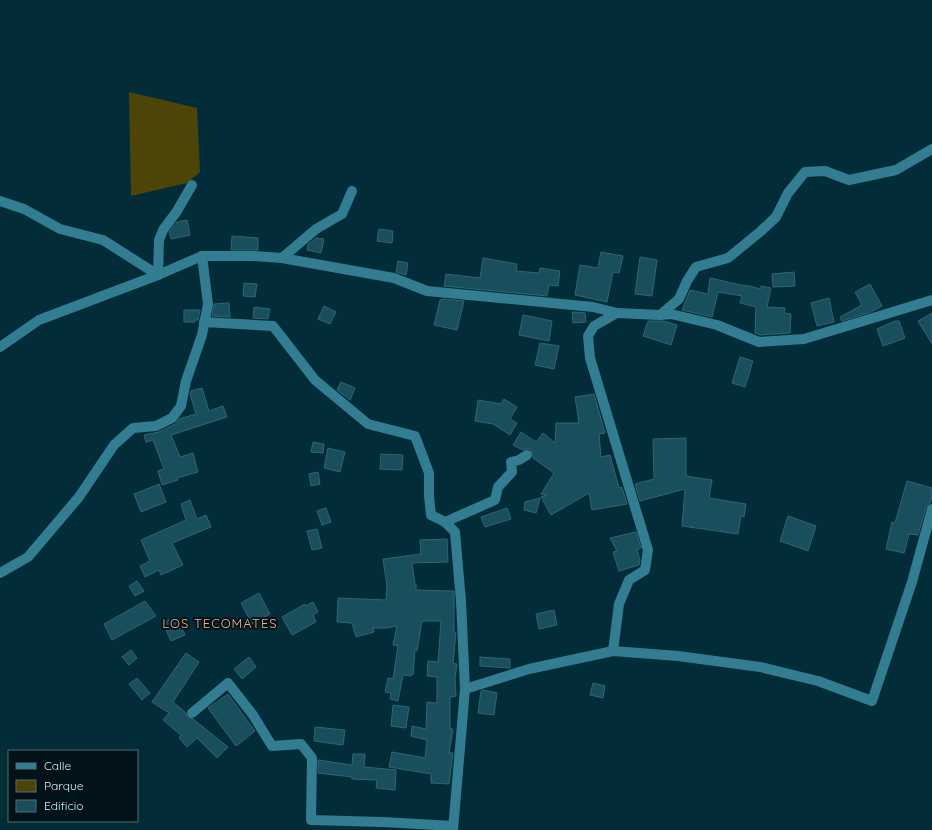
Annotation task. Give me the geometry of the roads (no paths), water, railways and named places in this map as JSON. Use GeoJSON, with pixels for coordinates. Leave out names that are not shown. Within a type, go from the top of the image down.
{"type":"FeatureCollection","features":[{"type":"Feature","properties":{"kind":"street"},"geometry":{"type":"LineString","coordinates":[[660,315],[679,299],[687,281],[696,267],[728,258],[776,217],[788,193],[805,172],[825,171],[849,180],[896,170],[932,149]]}},
{"type":"Feature","properties":{"kind":"street"},"geometry":{"type":"LineString","coordinates":[[158,275],[159,240],[163,230],[177,211],[192,184]]}},
{"type":"Feature","properties":{"kind":"street"},"geometry":{"type":"LineString","coordinates":[[282,258],[316,229],[342,214],[352,191]]}},
{"type":"Feature","properties":{"kind":"street"},"geometry":{"type":"LineString","coordinates":[[0,201],[24,209],[60,228],[103,240],[158,275]]}},
{"type":"Feature","properties":{"kind":"street"},"geometry":{"type":"LineString","coordinates":[[0,347],[39,320],[158,275],[202,256],[254,256],[282,258],[394,278],[427,291],[593,306],[617,313],[660,315],[671,314],[717,325],[760,342],[804,338],[932,300]]}},
{"type":"Feature","properties":{"kind":"street"},"geometry":{"type":"LineString","coordinates":[[0,573],[28,557],[79,497],[114,445],[133,428],[156,426],[172,418],[181,406],[186,381],[202,335],[208,304],[202,256]]}},
{"type":"Feature","properties":{"kind":"street"},"geometry":{"type":"LineString","coordinates":[[613,651],[619,604],[629,580],[645,570],[648,550],[590,358],[588,336],[594,326],[617,313]]}},
{"type":"Feature","properties":{"kind":"street"},"geometry":{"type":"LineString","coordinates":[[192,713],[228,683],[253,715],[272,746],[301,744],[312,758],[310,820],[383,822],[453,828],[465,689],[461,601],[455,532],[445,522],[431,515],[429,473],[415,436],[368,424],[315,380],[273,326],[204,322]]}},
{"type":"Feature","properties":{"kind":"street"},"geometry":{"type":"LineString","coordinates":[[445,522],[495,500],[498,487],[512,472],[511,462],[519,460],[527,455]]}},
{"type":"Feature","properties":{"kind":"street"},"geometry":{"type":"LineString","coordinates":[[465,689],[529,669],[613,651],[678,656],[760,667],[818,681],[872,702],[912,582],[932,509]]}},
{"type":"Feature","properties":{"kind":"district","name":"LOS TECOMATES"},"geometry":{"type":"Point","coordinates":[220,623]}}]}
